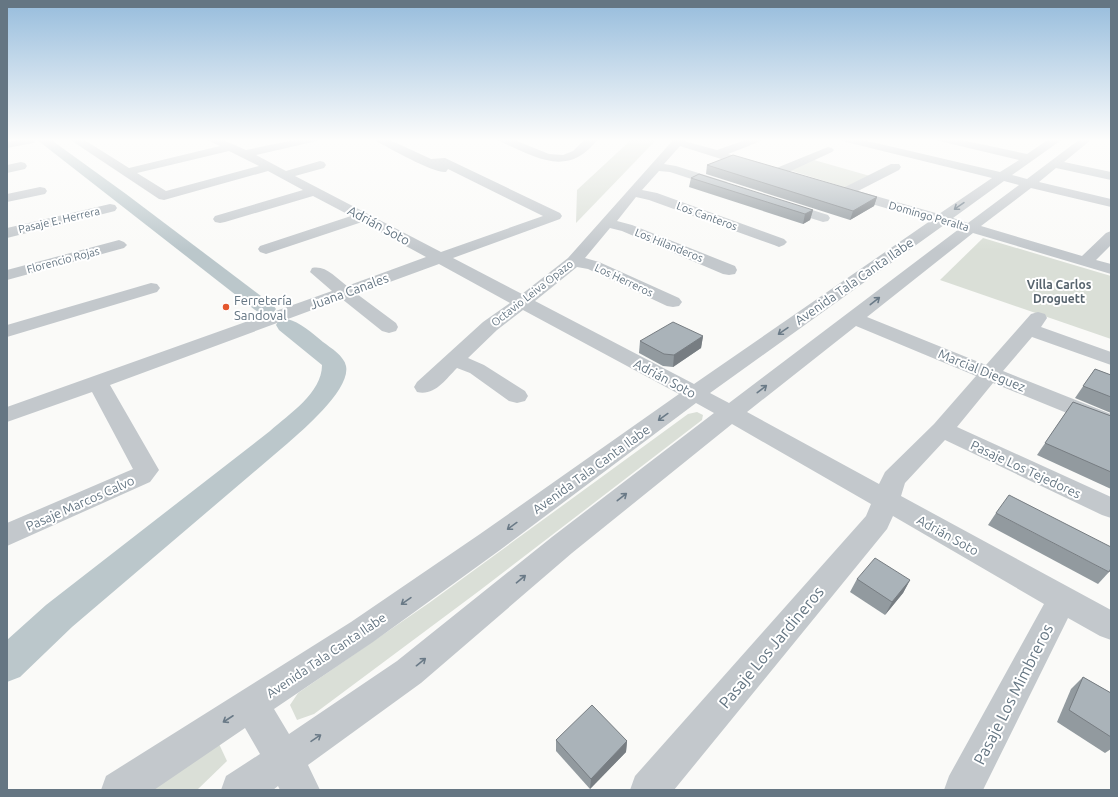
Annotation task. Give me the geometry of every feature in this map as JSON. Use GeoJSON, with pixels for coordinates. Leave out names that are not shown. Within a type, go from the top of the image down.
{"type":"FeatureCollection","features":[{"type":"Feature","properties":{"kind":"street"},"geometry":{"type":"LineString","coordinates":[[133,176],[164,196],[254,176]]}},
{"type":"Feature","properties":{"kind":"street","name":"Adrián Soto"},"geometry":{"type":"LineString","coordinates":[[287,176],[731,413],[1111,626]]}},
{"type":"Feature","properties":{"kind":"street","name":"Juana Canales"},"geometry":{"type":"LineString","coordinates":[[7,415],[555,216],[472,176]]}},
{"type":"Feature","properties":{"kind":"street","name":"Octavio Leiva Opazo"},"geometry":{"type":"LineString","coordinates":[[425,387],[490,326],[552,280],[574,261],[648,176]]}},
{"type":"Feature","properties":{"kind":"street"},"geometry":{"type":"LineString","coordinates":[[692,176],[732,189]]}},
{"type":"Feature","properties":{"kind":"street"},"geometry":{"type":"LineString","coordinates":[[846,192],[877,176]]}},
{"type":"Feature","properties":{"kind":"street","name":"Avenida Tala Canta Ilabe"},"geometry":{"type":"LineString","coordinates":[[120,790],[362,632],[1001,176]]}},
{"type":"Feature","properties":{"kind":"street"},"geometry":{"type":"LineString","coordinates":[[1002,176],[1111,203]]}},
{"type":"Feature","properties":{"kind":"street","name":"Avenida Tala Canta Ilabe"},"geometry":{"type":"LineString","coordinates":[[240,790],[292,775],[408,672],[467,625],[562,545],[852,318],[1038,176]]}},
{"type":"Feature","properties":{"kind":"street","name":"Domingo Peralta"},"geometry":{"type":"LineString","coordinates":[[831,187],[1111,269]]}},
{"type":"Feature","properties":{"kind":"street"},"geometry":{"type":"LineString","coordinates":[[7,198],[40,191]]}},
{"type":"Feature","properties":{"kind":"street"},"geometry":{"type":"LineString","coordinates":[[220,219],[315,191]]}},
{"type":"Feature","properties":{"kind":"street","name":"Los Canteros"},"geometry":{"type":"LineString","coordinates":[[634,193],[652,196],[779,242]]}},
{"type":"Feature","properties":{"kind":"street"},"geometry":{"type":"LineString","coordinates":[[770,201],[823,218]]}},
{"type":"Feature","properties":{"kind":"street","name":"Pasaje E. Herrera"},"geometry":{"type":"LineString","coordinates":[[7,233],[110,208]]}},
{"type":"Feature","properties":{"kind":"street"},"geometry":{"type":"LineString","coordinates":[[266,249],[363,217]]}},
{"type":"Feature","properties":{"kind":"street","name":"Los Hilanderos"},"geometry":{"type":"LineString","coordinates":[[607,224],[627,228],[729,270]]}},
{"type":"Feature","properties":{"kind":"street"},"geometry":{"type":"LineString","coordinates":[[1085,262],[1111,236]]}},
{"type":"Feature","properties":{"kind":"street","name":"Florencio Rojas"},"geometry":{"type":"LineString","coordinates":[[7,275],[119,245]]}},
{"type":"Feature","properties":{"kind":"street","name":"Los Herreros"},"geometry":{"type":"LineString","coordinates":[[574,261],[593,265],[673,302]]}},
{"type":"Feature","properties":{"kind":"street"},"geometry":{"type":"LineString","coordinates":[[318,272],[389,327]]}},
{"type":"Feature","properties":{"kind":"street"},"geometry":{"type":"LineString","coordinates":[[7,331],[150,288]]}},
{"type":"Feature","properties":{"kind":"street","name":"Marcial Dieguez"},"geometry":{"type":"LineString","coordinates":[[852,318],[1111,423]]}},
{"type":"Feature","properties":{"kind":"street","name":"Pasaje Los Jardineros"},"geometry":{"type":"LineString","coordinates":[[650,790],[877,522],[894,479],[942,429],[989,373],[1034,324],[1111,358]]}},
{"type":"Feature","properties":{"kind":"street"},"geometry":{"type":"LineString","coordinates":[[454,360],[477,369],[517,396]]}},
{"type":"Feature","properties":{"kind":"street","name":"Pasaje Marcos Calvo"},"geometry":{"type":"LineString","coordinates":[[7,535],[141,476],[146,470],[98,382]]}},
{"type":"Feature","properties":{"kind":"street","name":"Pasaje Los Tejedores"},"geometry":{"type":"LineString","coordinates":[[942,429],[1111,508]]}},
{"type":"Feature","properties":{"kind":"street","name":"Pasaje Los Mimbreros"},"geometry":{"type":"LineString","coordinates":[[963,790],[1062,599]]}},
{"type":"Feature","properties":{"kind":"street"},"geometry":{"type":"LineString","coordinates":[[251,704],[292,775]]}},
{"type":"Feature","properties":{"kind":"shaded area"},"geometry":{"type":"Polygon","coordinates":[[[592,176],[621,176],[576,223],[577,190],[592,176]]]}},
{"type":"Feature","properties":{"kind":"shaded area"},"geometry":{"type":"Polygon","coordinates":[[[809,176],[870,176],[847,188],[809,176]]]}},
{"type":"Feature","properties":{"kind":"shaded area","name":"Villa Carlos Droguett"},"geometry":{"type":"Polygon","coordinates":[[[983,238],[1111,276],[1111,339],[940,280],[983,238]]]}},
{"type":"Feature","properties":{"kind":"shaded area"},"geometry":{"type":"Polygon","coordinates":[[[697,412],[703,415],[702,420],[479,591],[314,714],[297,720],[290,705],[298,693],[429,603],[688,414],[697,412]]]}},
{"type":"Feature","properties":{"kind":"shaded area"},"geometry":{"type":"Polygon","coordinates":[[[219,744],[227,761],[197,790],[148,790],[219,744]]]}},
{"type":"Feature","properties":{"kind":"building"},"geometry":{"type":"Polygon","coordinates":[[[695,176],[706,176],[813,210],[805,214],[691,178],[695,176]]]}},
{"type":"Feature","properties":{"kind":"building"},"geometry":{"type":"Polygon","coordinates":[[[743,176],[806,176],[877,197],[853,211],[743,176]]]}},
{"type":"Feature","properties":{"kind":"building"},"geometry":{"type":"Polygon","coordinates":[[[673,322],[703,336],[674,355],[664,354],[640,341],[673,322]]]}},
{"type":"Feature","properties":{"kind":"building"},"geometry":{"type":"Polygon","coordinates":[[[1095,369],[1111,375],[1111,397],[1083,386],[1095,369]]]}},
{"type":"Feature","properties":{"kind":"building"},"geometry":{"type":"Polygon","coordinates":[[[1073,402],[1111,416],[1111,472],[1045,443],[1073,402]]]}},
{"type":"Feature","properties":{"kind":"building"},"geometry":{"type":"Polygon","coordinates":[[[1009,495],[1111,547],[1111,568],[1109,572],[996,513],[1009,495]]]}},
{"type":"Feature","properties":{"kind":"building"},"geometry":{"type":"Polygon","coordinates":[[[875,558],[910,580],[892,602],[857,579],[875,558]]]}},
{"type":"Feature","properties":{"kind":"building"},"geometry":{"type":"Polygon","coordinates":[[[1083,677],[1111,693],[1111,737],[1069,710],[1083,677]]]}},
{"type":"Feature","properties":{"kind":"building"},"geometry":{"type":"Polygon","coordinates":[[[592,705],[627,741],[591,779],[556,740],[592,705]]]}},
{"type":"Feature","properties":{"kind":"waterway"},"geometry":{"type":"LineString","coordinates":[[93,176],[266,309]]}},
{"type":"Feature","properties":{"kind":"waterway"},"geometry":{"type":"LineString","coordinates":[[7,664],[59,616],[279,437],[323,394],[334,374],[334,365],[320,350],[287,325]]}},
{"type":"Feature","properties":{"kind":"place","name":"Ferretería Sandoval"},"geometry":{"type":"Point","coordinates":[226,307]}},
{"type":"Feature","properties":{"kind":"district","name":"Villa Carlos Droguett"},"geometry":{"type":"Point","coordinates":[1059,292]}}]}
